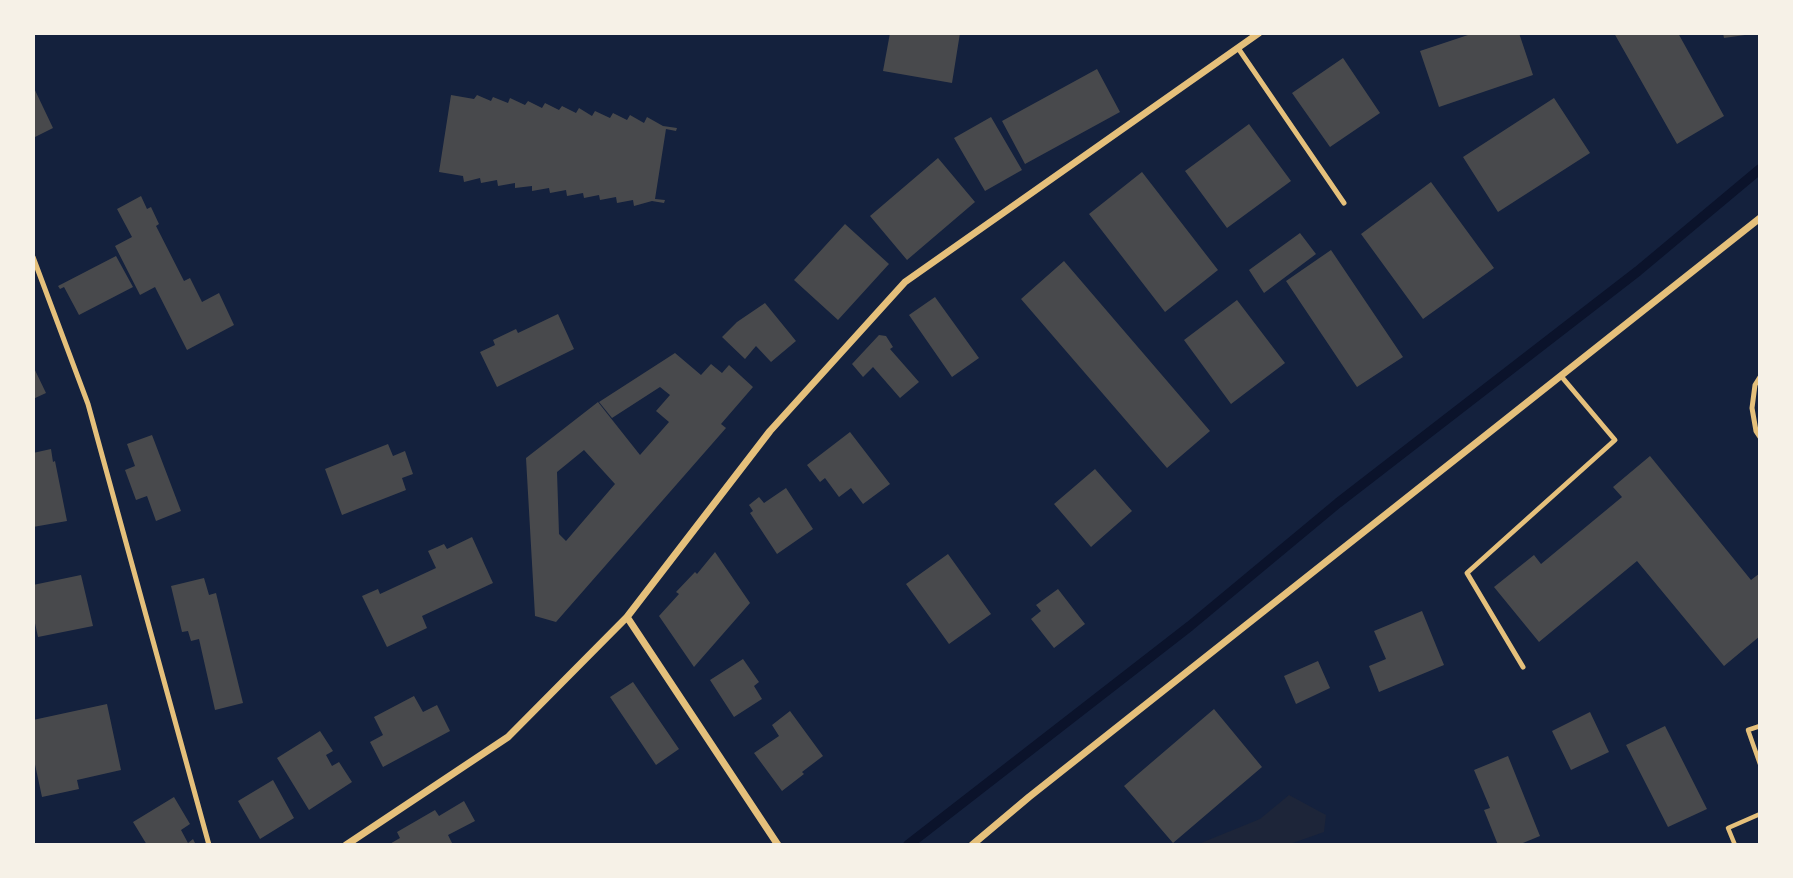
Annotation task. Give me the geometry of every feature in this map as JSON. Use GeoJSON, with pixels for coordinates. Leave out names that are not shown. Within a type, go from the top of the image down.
{"type":"FeatureCollection","features":[{"type":"Feature","properties":{"kind":"street"},"geometry":{"type":"LineString","coordinates":[[346,845],[508,737],[626,617],[770,431],[905,282],[1259,33]]}},
{"type":"Feature","properties":{"kind":"street"},"geometry":{"type":"LineString","coordinates":[[972,845],[1760,218]]}},
{"type":"Feature","properties":{"kind":"street"},"geometry":{"type":"LineString","coordinates":[[626,617],[778,845]]}},
{"type":"Feature","properties":{"kind":"lane"},"geometry":{"type":"LineString","coordinates":[[1238,48],[1344,203]]}},
{"type":"Feature","properties":{"kind":"lane"},"geometry":{"type":"LineString","coordinates":[[33,257],[88,404],[209,845]]}},
{"type":"Feature","properties":{"kind":"lane"},"geometry":{"type":"LineString","coordinates":[[1523,667],[1467,573],[1615,440],[1561,376]]}},
{"type":"Feature","properties":{"kind":"lane"},"geometry":{"type":"LineString","coordinates":[[1760,377],[1755,385],[1752,408],[1756,432],[1760,437]]}},
{"type":"Feature","properties":{"kind":"path"},"geometry":{"type":"LineString","coordinates":[[1760,726],[1748,730],[1760,764]]}},
{"type":"Feature","properties":{"kind":"path"},"geometry":{"type":"LineString","coordinates":[[1735,845],[1728,828],[1760,814]]}},
{"type":"Feature","properties":{"kind":"shaded area"},"geometry":{"type":"Polygon","coordinates":[[[1289,795],[1326,815],[1324,832],[1287,845],[1196,845],[1260,819],[1289,795]]]}},
{"type":"Feature","properties":{"kind":"building"},"geometry":{"type":"Polygon","coordinates":[[[890,33],[960,33],[952,83],[883,71],[890,33]]]}},
{"type":"Feature","properties":{"kind":"building"},"geometry":{"type":"Polygon","coordinates":[[[1474,33],[1519,33],[1533,75],[1439,107],[1420,51],[1474,33]]]}},
{"type":"Feature","properties":{"kind":"building"},"geometry":{"type":"Polygon","coordinates":[[[1614,33],[1678,33],[1724,116],[1677,144],[1614,33]]]}},
{"type":"Feature","properties":{"kind":"building"},"geometry":{"type":"Polygon","coordinates":[[[1723,33],[1745,33],[1745,35],[1724,38],[1723,33]]]}},
{"type":"Feature","properties":{"kind":"building"},"geometry":{"type":"Polygon","coordinates":[[[1343,58],[1380,113],[1330,147],[1292,93],[1343,58]]]}},
{"type":"Feature","properties":{"kind":"building"},"geometry":{"type":"Polygon","coordinates":[[[1097,69],[1120,112],[1025,164],[1002,121],[1097,69]]]}},
{"type":"Feature","properties":{"kind":"building"},"geometry":{"type":"Polygon","coordinates":[[[33,86],[53,128],[33,138],[33,86]]]}},
{"type":"Feature","properties":{"kind":"building"},"geometry":{"type":"Polygon","coordinates":[[[451,95],[474,99],[477,95],[491,101],[493,97],[508,103],[510,98],[525,105],[528,101],[542,108],[545,103],[559,110],[562,106],[576,113],[579,108],[592,116],[595,111],[610,118],[613,113],[627,120],[630,115],[644,123],[647,117],[663,126],[677,128],[676,131],[666,129],[655,199],[665,200],[664,203],[652,201],[634,206],[633,200],[617,203],[616,197],[600,200],[599,195],[584,198],[583,193],[567,196],[566,190],[550,193],[549,188],[532,191],[532,186],[515,188],[515,183],[498,186],[497,180],[481,183],[480,178],[464,182],[463,176],[439,172],[451,95]]]}},
{"type":"Feature","properties":{"kind":"building"},"geometry":{"type":"Polygon","coordinates":[[[1554,98],[1590,153],[1498,212],[1463,157],[1554,98]]]}},
{"type":"Feature","properties":{"kind":"building"},"geometry":{"type":"Polygon","coordinates":[[[991,117],[1022,170],[985,191],[954,138],[991,117]]]}},
{"type":"Feature","properties":{"kind":"building"},"geometry":{"type":"Polygon","coordinates":[[[1249,124],[1291,181],[1227,228],[1185,171],[1249,124]]]}},
{"type":"Feature","properties":{"kind":"building"},"geometry":{"type":"Polygon","coordinates":[[[938,158],[975,202],[907,260],[870,216],[938,158]]]}},
{"type":"Feature","properties":{"kind":"building"},"geometry":{"type":"Polygon","coordinates":[[[1142,172],[1218,270],[1165,312],[1089,214],[1142,172]]]}},
{"type":"Feature","properties":{"kind":"building"},"geometry":{"type":"Polygon","coordinates":[[[1431,182],[1494,268],[1423,319],[1361,234],[1431,182]]]}},
{"type":"Feature","properties":{"kind":"building"},"geometry":{"type":"Polygon","coordinates":[[[141,196],[147,209],[151,207],[159,224],[156,226],[184,281],[190,278],[202,302],[219,293],[234,325],[187,350],[155,287],[140,295],[115,246],[132,237],[117,209],[141,196]]]}},
{"type":"Feature","properties":{"kind":"building"},"geometry":{"type":"Polygon","coordinates":[[[845,224],[889,264],[838,320],[794,280],[845,224]]]}},
{"type":"Feature","properties":{"kind":"building"},"geometry":{"type":"Polygon","coordinates":[[[1300,233],[1316,254],[1264,293],[1249,270],[1300,233]]]}},
{"type":"Feature","properties":{"kind":"building"},"geometry":{"type":"Polygon","coordinates":[[[1331,250],[1403,357],[1357,387],[1286,281],[1331,250]]]}},
{"type":"Feature","properties":{"kind":"building"},"geometry":{"type":"Polygon","coordinates":[[[116,256],[133,287],[79,315],[64,287],[60,289],[58,286],[116,256]]]}},
{"type":"Feature","properties":{"kind":"building"},"geometry":{"type":"Polygon","coordinates":[[[1064,261],[1210,431],[1167,468],[1021,299],[1064,261]]]}},
{"type":"Feature","properties":{"kind":"building"},"geometry":{"type":"Polygon","coordinates":[[[935,297],[979,358],[952,377],[909,315],[935,297]]]}},
{"type":"Feature","properties":{"kind":"building"},"geometry":{"type":"Polygon","coordinates":[[[1237,300],[1285,363],[1231,404],[1184,340],[1237,300]]]}},
{"type":"Feature","properties":{"kind":"building"},"geometry":{"type":"Polygon","coordinates":[[[765,303],[796,341],[771,362],[756,346],[745,359],[722,337],[737,322],[765,303]]]}},
{"type":"Feature","properties":{"kind":"building"},"geometry":{"type":"Polygon","coordinates":[[[558,314],[574,349],[497,387],[480,352],[495,345],[493,340],[516,329],[518,333],[558,314]]]}},
{"type":"Feature","properties":{"kind":"building"},"geometry":{"type":"Polygon","coordinates":[[[879,335],[886,336],[893,347],[890,349],[919,382],[900,398],[873,367],[863,377],[852,364],[879,335]]]}},
{"type":"Feature","properties":{"kind":"building"},"geometry":{"type":"Polygon","coordinates":[[[675,353],[701,375],[711,364],[722,373],[729,365],[753,387],[721,424],[726,428],[556,622],[535,616],[526,458],[598,402],[640,455],[669,422],[656,411],[670,395],[660,387],[612,418],[599,402],[675,353]],[[584,450],[557,472],[559,534],[566,541],[615,484],[584,450]]]}},
{"type":"Feature","properties":{"kind":"building"},"geometry":{"type":"Polygon","coordinates":[[[33,366],[46,393],[33,399],[33,366]]]}},
{"type":"Feature","properties":{"kind":"building"},"geometry":{"type":"Polygon","coordinates":[[[850,432],[890,484],[863,504],[851,488],[839,497],[825,478],[820,482],[807,465],[850,432]]]}},
{"type":"Feature","properties":{"kind":"building"},"geometry":{"type":"Polygon","coordinates":[[[152,435],[181,511],[156,521],[147,496],[136,500],[125,470],[135,466],[127,444],[152,435]]]}},
{"type":"Feature","properties":{"kind":"building"},"geometry":{"type":"Polygon","coordinates":[[[388,444],[393,456],[405,451],[413,474],[402,478],[406,490],[342,515],[325,469],[388,444]]]}},
{"type":"Feature","properties":{"kind":"building"},"geometry":{"type":"Polygon","coordinates":[[[51,449],[67,521],[33,527],[33,453],[51,449]]]}},
{"type":"Feature","properties":{"kind":"building"},"geometry":{"type":"Polygon","coordinates":[[[1650,456],[1751,580],[1760,573],[1760,636],[1724,666],[1637,561],[1539,642],[1494,587],[1534,555],[1541,564],[1622,497],[1613,487],[1650,456]]]}},
{"type":"Feature","properties":{"kind":"building"},"geometry":{"type":"Polygon","coordinates":[[[1095,469],[1132,511],[1091,547],[1054,504],[1095,469]]]}},
{"type":"Feature","properties":{"kind":"building"},"geometry":{"type":"Polygon","coordinates":[[[786,488],[813,529],[777,554],[750,513],[753,511],[749,505],[759,497],[764,503],[786,488]]]}},
{"type":"Feature","properties":{"kind":"building"},"geometry":{"type":"Polygon","coordinates":[[[472,537],[493,583],[422,616],[427,628],[387,647],[362,596],[378,589],[380,594],[436,568],[428,551],[444,544],[447,549],[472,537]]]}},
{"type":"Feature","properties":{"kind":"building"},"geometry":{"type":"Polygon","coordinates":[[[715,552],[750,603],[694,667],[659,616],[679,594],[676,592],[695,572],[697,574],[715,552]]]}},
{"type":"Feature","properties":{"kind":"building"},"geometry":{"type":"Polygon","coordinates":[[[948,554],[991,614],[949,644],[906,584],[948,554]]]}},
{"type":"Feature","properties":{"kind":"building"},"geometry":{"type":"Polygon","coordinates":[[[81,575],[93,626],[38,637],[33,614],[33,585],[81,575]]]}},
{"type":"Feature","properties":{"kind":"building"},"geometry":{"type":"Polygon","coordinates":[[[204,578],[209,595],[216,593],[243,703],[215,710],[199,639],[191,641],[188,631],[182,632],[171,586],[204,578]]]}},
{"type":"Feature","properties":{"kind":"building"},"geometry":{"type":"Polygon","coordinates":[[[1058,589],[1085,624],[1054,648],[1031,619],[1041,611],[1036,605],[1058,589]]]}},
{"type":"Feature","properties":{"kind":"building"},"geometry":{"type":"Polygon","coordinates":[[[1422,611],[1444,665],[1379,692],[1369,666],[1386,659],[1374,631],[1422,611]]]}},
{"type":"Feature","properties":{"kind":"building"},"geometry":{"type":"Polygon","coordinates":[[[743,659],[759,682],[754,686],[762,699],[734,717],[710,680],[743,659]]]}},
{"type":"Feature","properties":{"kind":"building"},"geometry":{"type":"Polygon","coordinates":[[[1318,661],[1330,688],[1296,704],[1284,676],[1318,661]]]}},
{"type":"Feature","properties":{"kind":"building"},"geometry":{"type":"Polygon","coordinates":[[[633,682],[679,749],[656,765],[610,697],[633,682]]]}},
{"type":"Feature","properties":{"kind":"building"},"geometry":{"type":"Polygon","coordinates":[[[414,696],[423,712],[437,705],[450,731],[383,767],[370,742],[383,735],[374,717],[414,696]]]}},
{"type":"Feature","properties":{"kind":"building"},"geometry":{"type":"Polygon","coordinates":[[[107,704],[121,770],[77,780],[79,789],[42,797],[33,755],[33,720],[107,704]]]}},
{"type":"Feature","properties":{"kind":"building"},"geometry":{"type":"Polygon","coordinates":[[[1214,709],[1262,767],[1173,843],[1124,786],[1214,709]]]}},
{"type":"Feature","properties":{"kind":"building"},"geometry":{"type":"Polygon","coordinates":[[[790,711],[823,756],[782,791],[754,753],[779,736],[772,725],[790,711]]]}},
{"type":"Feature","properties":{"kind":"building"},"geometry":{"type":"Polygon","coordinates":[[[1590,712],[1609,752],[1571,770],[1552,731],[1590,712]]]}},
{"type":"Feature","properties":{"kind":"building"},"geometry":{"type":"Polygon","coordinates":[[[1665,726],[1707,809],[1668,827],[1626,745],[1665,726]]]}},
{"type":"Feature","properties":{"kind":"building"},"geometry":{"type":"Polygon","coordinates":[[[320,731],[333,751],[326,755],[332,766],[339,762],[352,782],[309,810],[277,758],[320,731]]]}},
{"type":"Feature","properties":{"kind":"building"},"geometry":{"type":"Polygon","coordinates":[[[1508,756],[1540,836],[1518,845],[1498,845],[1484,810],[1490,808],[1474,770],[1508,756]]]}},
{"type":"Feature","properties":{"kind":"building"},"geometry":{"type":"Polygon","coordinates":[[[273,780],[294,818],[260,839],[238,801],[273,780]]]}},
{"type":"Feature","properties":{"kind":"building"},"geometry":{"type":"Polygon","coordinates":[[[174,797],[190,824],[181,830],[188,843],[193,839],[196,845],[147,845],[133,822],[174,797]]]}},
{"type":"Feature","properties":{"kind":"building"},"geometry":{"type":"Polygon","coordinates":[[[464,801],[475,821],[448,835],[453,845],[388,845],[400,838],[397,832],[435,810],[439,816],[464,801]]]}},
{"type":"Feature","properties":{"kind":"waterway"},"geometry":{"type":"LineString","coordinates":[[908,845],[1190,626],[1338,503],[1638,271],[1760,169]]}}]}
